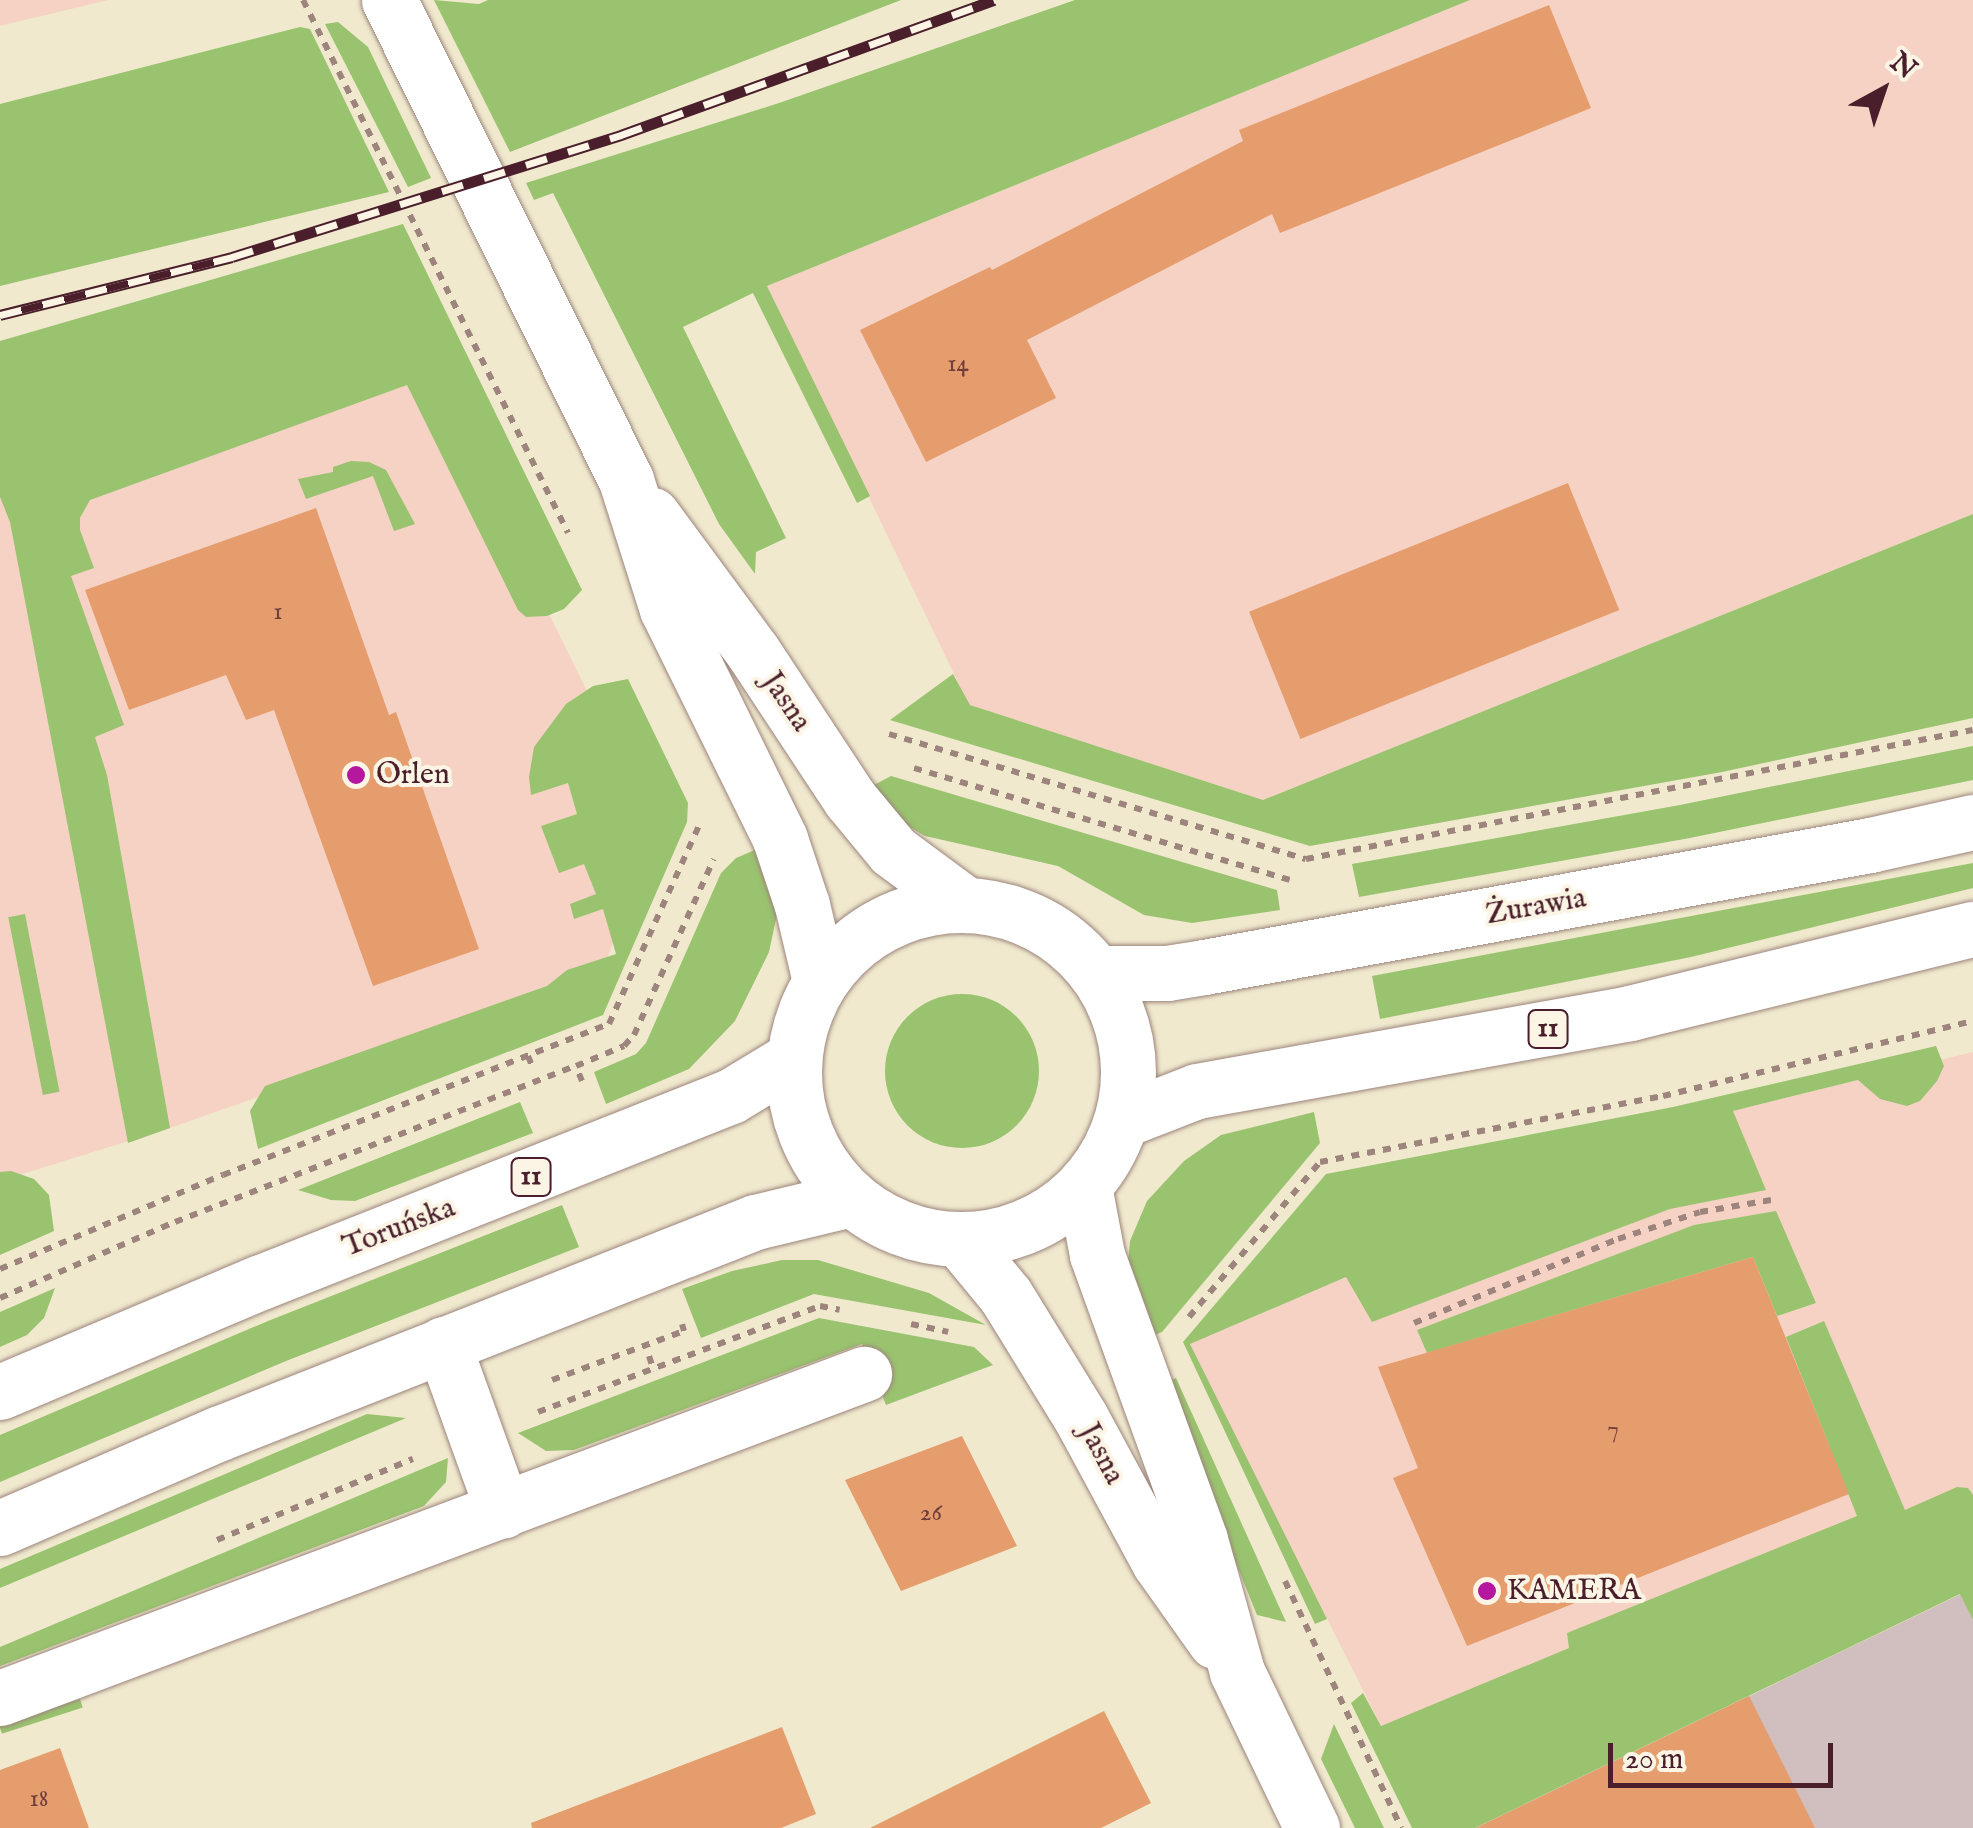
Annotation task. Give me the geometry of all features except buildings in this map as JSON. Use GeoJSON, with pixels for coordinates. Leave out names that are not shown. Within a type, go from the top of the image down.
{"type":"FeatureCollection","features":[{"type":"Feature","properties":{"kind":"main road","name":"Jasna"},"geometry":{"type":"LineString","coordinates":[[389,0],[626,480],[667,609],[780,839],[802,905],[820,980]]}},
{"type":"Feature","properties":{"kind":"main road","name":"Jasna"},"geometry":{"type":"LineString","coordinates":[[626,480],[753,652],[850,799],[893,852],[966,904]]}},
{"type":"Feature","properties":{"kind":"main road","name":"Żurawia"},"geometry":{"type":"LineString","coordinates":[[1096,973],[1167,973],[1204,967],[1870,846],[1973,822]]}},
{"type":"Feature","properties":{"kind":"main road"},"geometry":{"type":"LineString","coordinates":[[966,904],[1016,914],[1047,928],[1096,973],[1124,1035],[1128,1086],[1122,1120],[1104,1161],[1084,1186],[1028,1226],[995,1236],[960,1240],[902,1229],[851,1199],[827,1174],[809,1144],[798,1110],[794,1058],[805,1010],[820,980],[848,948],[883,923],[923,909],[966,904]]}},
{"type":"Feature","properties":{"kind":"main road","name":"11"},"geometry":{"type":"LineString","coordinates":[[1122,1120],[1197,1091],[1630,1014],[1973,929]]}},
{"type":"Feature","properties":{"kind":"main road","name":"Toruńska"},"geometry":{"type":"LineString","coordinates":[[0,1392],[261,1282],[731,1096],[794,1058]]}},
{"type":"Feature","properties":{"kind":"main road","name":"Jasna"},"geometry":{"type":"LineString","coordinates":[[1084,1186],[1097,1255],[1200,1540],[1237,1672]]}},
{"type":"Feature","properties":{"kind":"main road"},"geometry":{"type":"LineString","coordinates":[[0,1528],[442,1344],[777,1213],[851,1199]]}},
{"type":"Feature","properties":{"kind":"main road","name":"Jasna"},"geometry":{"type":"LineString","coordinates":[[960,1240],[1006,1296],[1081,1418],[1158,1562],[1237,1672],[1312,1828]]}},
{"type":"Feature","properties":{"kind":"main road"},"geometry":{"type":"LineString","coordinates":[[442,1344],[503,1511]]}},
{"type":"Feature","properties":{"kind":"main road"},"geometry":{"type":"LineString","coordinates":[[0,1698],[864,1374]]}},
{"type":"Feature","properties":{"kind":"path"},"geometry":{"type":"LineString","coordinates":[[303,0],[574,546]]}},
{"type":"Feature","properties":{"kind":"path"},"geometry":{"type":"LineString","coordinates":[[884,732],[1306,859],[1973,730]]}},
{"type":"Feature","properties":{"kind":"path"},"geometry":{"type":"LineString","coordinates":[[912,767],[1290,880],[1292,894]]}},
{"type":"Feature","properties":{"kind":"path"},"geometry":{"type":"LineString","coordinates":[[0,1270],[223,1175],[610,1024],[706,817]]}},
{"type":"Feature","properties":{"kind":"path"},"geometry":{"type":"LineString","coordinates":[[0,1298],[175,1222],[624,1046],[634,1035],[712,860],[724,849]]}},
{"type":"Feature","properties":{"kind":"path"},"geometry":{"type":"LineString","coordinates":[[1186,1321],[1320,1162],[1662,1096],[1973,1021]]}},
{"type":"Feature","properties":{"kind":"path"},"geometry":{"type":"LineString","coordinates":[[528,1056],[532,1066]]}},
{"type":"Feature","properties":{"kind":"path"},"geometry":{"type":"LineString","coordinates":[[576,1066],[588,1095]]}},
{"type":"Feature","properties":{"kind":"path"},"geometry":{"type":"LineString","coordinates":[[1376,1137],[1378,1149]]}},
{"type":"Feature","properties":{"kind":"path"},"geometry":{"type":"LineString","coordinates":[[1414,1323],[1618,1240],[1700,1212],[1770,1200]]}},
{"type":"Feature","properties":{"kind":"path"},"geometry":{"type":"LineString","coordinates":[[199,1547],[476,1435],[654,1371],[649,1356]]}},
{"type":"Feature","properties":{"kind":"shaded area"},"geometry":{"type":"Polygon","coordinates":[[[0,0],[108,0],[0,26],[0,0]]]}},
{"type":"Feature","properties":{"kind":"shaded area"},"geometry":{"type":"Polygon","coordinates":[[[1470,0],[1973,0],[1973,514],[1263,800],[969,705],[767,286],[1470,0]]]}},
{"type":"Feature","properties":{"kind":"shaded area"},"geometry":{"type":"Polygon","coordinates":[[[398,307],[654,827],[601,976],[170,1128],[0,1181],[0,426],[398,307]]]}},
{"type":"Feature","properties":{"kind":"shaded area"},"geometry":{"type":"Polygon","coordinates":[[[1973,1052],[1973,1620],[1950,1572],[1906,1510],[1381,1726],[1189,1344],[1732,1111],[1973,1052]]]}},
{"type":"Feature","properties":{"kind":"shaded area"},"geometry":{"type":"Polygon","coordinates":[[[1961,1594],[1973,1620],[1973,1828],[1475,1828],[1961,1594]]]}},
{"type":"Feature","properties":{"kind":"green space"},"geometry":{"type":"Polygon","coordinates":[[[434,0],[479,4],[488,0],[901,0],[510,152],[434,0]]]}},
{"type":"Feature","properties":{"kind":"green space"},"geometry":{"type":"Polygon","coordinates":[[[1075,0],[1470,0],[767,286],[870,496],[857,503],[753,293],[683,327],[786,538],[756,552],[755,574],[719,524],[553,193],[534,200],[526,183],[779,103],[1075,0]]]}},
{"type":"Feature","properties":{"kind":"green space"},"geometry":{"type":"Polygon","coordinates":[[[338,22],[368,47],[431,178],[408,187],[325,24],[338,22]]]}},
{"type":"Feature","properties":{"kind":"green space"},"geometry":{"type":"Polygon","coordinates":[[[300,27],[310,29],[389,192],[0,286],[0,104],[300,27]]]}},
{"type":"Feature","properties":{"kind":"green space"},"geometry":{"type":"Polygon","coordinates":[[[403,224],[582,590],[564,609],[547,616],[526,617],[518,610],[407,385],[90,500],[80,518],[80,530],[94,568],[71,576],[124,725],[95,737],[107,775],[170,1128],[128,1143],[10,522],[0,497],[0,341],[403,224]]]}},
{"type":"Feature","properties":{"kind":"green space"},"geometry":{"type":"Polygon","coordinates":[[[351,461],[369,462],[386,470],[415,524],[394,531],[373,476],[306,499],[298,479],[333,472],[333,467],[351,461]]]}},
{"type":"Feature","properties":{"kind":"green space"},"geometry":{"type":"Polygon","coordinates":[[[1973,514],[1973,718],[1722,772],[1310,846],[890,720],[953,674],[970,705],[1263,800],[1973,514]]]}},
{"type":"Feature","properties":{"kind":"green space"},"geometry":{"type":"Polygon","coordinates":[[[628,679],[688,803],[687,822],[603,1015],[258,1149],[250,1111],[265,1086],[547,986],[567,970],[616,954],[603,909],[574,919],[570,904],[596,894],[584,864],[559,873],[541,826],[577,814],[568,783],[531,795],[529,777],[534,747],[566,704],[593,686],[628,679]]]}},
{"type":"Feature","properties":{"kind":"green space"},"geometry":{"type":"Polygon","coordinates":[[[1973,746],[1973,780],[1690,838],[1359,897],[1352,864],[1680,805],[1973,746]]]}},
{"type":"Feature","properties":{"kind":"green space"},"geometry":{"type":"Polygon","coordinates":[[[891,776],[1277,890],[1280,910],[1192,923],[1144,915],[1058,866],[925,836],[908,826],[870,787],[891,776]]]}},
{"type":"Feature","properties":{"kind":"green space"},"geometry":{"type":"Polygon","coordinates":[[[762,847],[778,899],[776,919],[769,952],[735,1021],[689,1069],[606,1104],[594,1072],[636,1054],[646,1043],[721,873],[736,858],[762,847]]]}},
{"type":"Feature","properties":{"kind":"green space"},"geometry":{"type":"Polygon","coordinates":[[[1973,863],[1973,888],[1691,957],[1380,1019],[1372,976],[1973,863]]]}},
{"type":"Feature","properties":{"kind":"green space"},"geometry":{"type":"Polygon","coordinates":[[[25,914],[60,1092],[43,1095],[8,917],[25,914]]]}},
{"type":"Feature","properties":{"kind":"green space"},"geometry":{"type":"Polygon","coordinates":[[[962,994],[991,1000],[1016,1017],[1033,1042],[1039,1071],[1033,1100],[1016,1125],[991,1142],[962,1148],[933,1142],[908,1125],[891,1100],[885,1071],[891,1042],[908,1017],[933,1000],[962,994]]]}},
{"type":"Feature","properties":{"kind":"green space"},"geometry":{"type":"Polygon","coordinates":[[[1936,1046],[1944,1066],[1937,1081],[1920,1101],[1907,1106],[1880,1099],[1858,1080],[1733,1111],[1766,1190],[1670,1209],[1372,1322],[1346,1277],[1190,1344],[1327,1619],[1315,1624],[1183,1342],[1326,1174],[1673,1107],[1936,1046]]]}},
{"type":"Feature","properties":{"kind":"green space"},"geometry":{"type":"Polygon","coordinates":[[[520,1102],[533,1133],[355,1201],[331,1200],[298,1190],[520,1102]]]}},
{"type":"Feature","properties":{"kind":"green space"},"geometry":{"type":"Polygon","coordinates":[[[1314,1112],[1320,1143],[1162,1332],[1146,1339],[1128,1264],[1130,1241],[1147,1201],[1184,1161],[1221,1135],[1314,1112]]]}},
{"type":"Feature","properties":{"kind":"green space"},"geometry":{"type":"Polygon","coordinates":[[[11,1171],[34,1179],[49,1195],[54,1231],[0,1255],[0,1172],[11,1171]]]}},
{"type":"Feature","properties":{"kind":"green space"},"geometry":{"type":"Polygon","coordinates":[[[562,1205],[579,1247],[286,1361],[0,1482],[0,1435],[268,1321],[562,1205]]]}},
{"type":"Feature","properties":{"kind":"green space"},"geometry":{"type":"Polygon","coordinates":[[[1776,1211],[1816,1303],[1777,1316],[1753,1257],[1427,1353],[1417,1330],[1694,1225],[1776,1211]]]}},
{"type":"Feature","properties":{"kind":"green space"},"geometry":{"type":"Polygon","coordinates":[[[782,1260],[818,1260],[929,1293],[986,1325],[814,1294],[701,1338],[682,1289],[732,1271],[782,1260]]]}},
{"type":"Feature","properties":{"kind":"green space"},"geometry":{"type":"Polygon","coordinates":[[[55,1288],[44,1318],[27,1335],[0,1347],[0,1312],[55,1288]]]}},
{"type":"Feature","properties":{"kind":"green space"},"geometry":{"type":"Polygon","coordinates":[[[819,1318],[974,1347],[993,1365],[886,1405],[862,1344],[574,1450],[546,1451],[518,1433],[819,1318]]]}},
{"type":"Feature","properties":{"kind":"green space"},"geometry":{"type":"Polygon","coordinates":[[[1824,1321],[1905,1510],[1957,1487],[1968,1488],[1973,1495],[1973,1620],[1960,1594],[1475,1828],[1412,1828],[1351,1703],[1363,1693],[1381,1726],[1569,1648],[1567,1633],[1857,1516],[1786,1337],[1824,1321]]]}},
{"type":"Feature","properties":{"kind":"green space"},"geometry":{"type":"Polygon","coordinates":[[[1176,1378],[1286,1622],[1257,1615],[1163,1383],[1176,1378]]]}},
{"type":"Feature","properties":{"kind":"green space"},"geometry":{"type":"Polygon","coordinates":[[[367,1414],[406,1418],[0,1588],[0,1569],[367,1414]]]}},
{"type":"Feature","properties":{"kind":"green space"},"geometry":{"type":"Polygon","coordinates":[[[448,1458],[446,1482],[424,1506],[0,1666],[0,1647],[448,1458]]]}},
{"type":"Feature","properties":{"kind":"green space"},"geometry":{"type":"Polygon","coordinates":[[[80,1699],[83,1708],[2,1734],[0,1725],[80,1699]]]}},
{"type":"Feature","properties":{"kind":"green space"},"geometry":{"type":"Polygon","coordinates":[[[1334,1724],[1384,1828],[1355,1828],[1321,1759],[1334,1724]]]}},
{"type":"Feature","properties":{"kind":"railway"},"geometry":{"type":"LineString","coordinates":[[0,315],[232,257],[621,135],[994,0]]}},
{"type":"Feature","properties":{"kind":"place","name":"Orlen"},"geometry":{"type":"Point","coordinates":[356,775]}},
{"type":"Feature","properties":{"kind":"place","name":"KAMERA"},"geometry":{"type":"Point","coordinates":[1487,1591]}}]}
